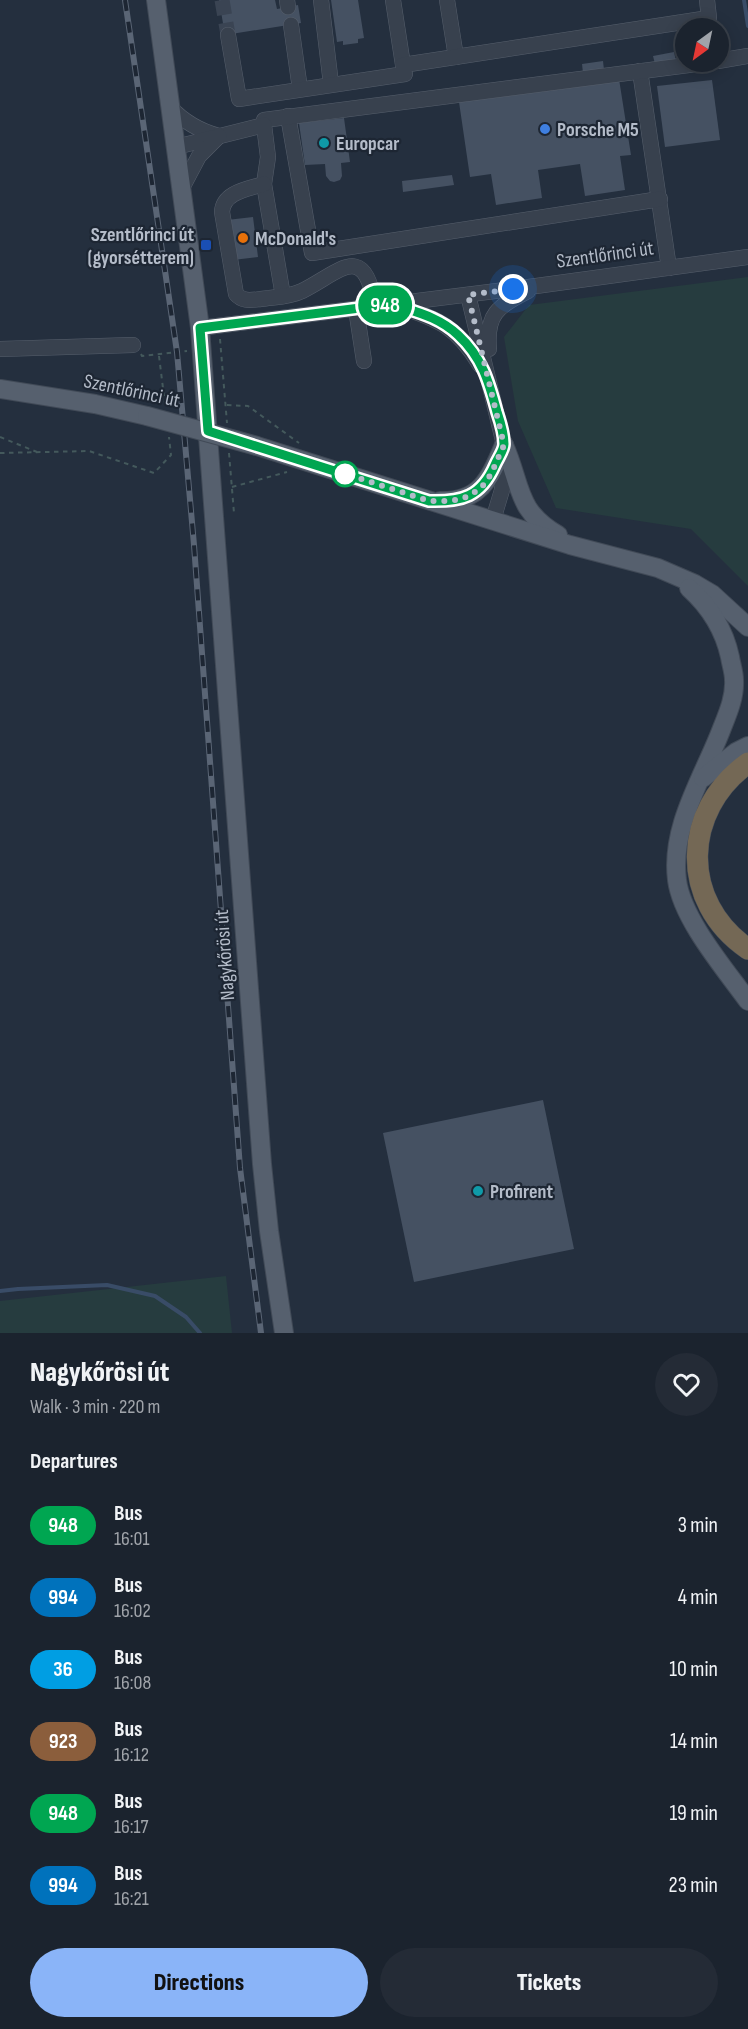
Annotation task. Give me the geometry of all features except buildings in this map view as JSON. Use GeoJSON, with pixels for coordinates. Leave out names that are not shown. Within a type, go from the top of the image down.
{"type":"FeatureCollection","features":[{"type":"Feature","properties":{"kind":"highway"},"geometry":{"type":"LineString","coordinates":[[748,763],[731,776],[711,803],[702,823],[697,852],[700,882],[711,909],[729,933],[748,949]]}},
{"type":"Feature","properties":{"kind":"main road","name":"Nagykőrösi út"},"geometry":{"type":"LineString","coordinates":[[156,0],[200,328],[262,1164],[284,1333]]}},
{"type":"Feature","properties":{"kind":"main road","name":"Szentlőrinci út"},"geometry":{"type":"LineString","coordinates":[[0,389],[95,404],[147,416],[257,446],[570,546],[658,568],[695,584],[711,594],[748,627]]}},
{"type":"Feature","properties":{"kind":"main road"},"geometry":{"type":"LineString","coordinates":[[429,501],[451,501],[464,498],[480,489],[491,474],[504,445]]}},
{"type":"Feature","properties":{"kind":"main road"},"geometry":{"type":"LineString","coordinates":[[504,445],[523,501],[530,514],[570,546]]}},
{"type":"Feature","properties":{"kind":"main road"},"geometry":{"type":"LineString","coordinates":[[676,576],[700,598],[712,613],[727,645],[735,679],[731,704],[712,754],[686,811],[676,862],[677,880],[683,902],[698,930],[748,1001]]}},
{"type":"Feature","properties":{"kind":"main road"},"geometry":{"type":"LineString","coordinates":[[699,781],[736,752],[748,746]]}},
{"type":"Feature","properties":{"kind":"street"},"geometry":{"type":"LineString","coordinates":[[321,0],[331,84]]}},
{"type":"Feature","properties":{"kind":"street"},"geometry":{"type":"LineString","coordinates":[[228,35],[239,99],[405,74],[393,0]]}},
{"type":"Feature","properties":{"kind":"street"},"geometry":{"type":"LineString","coordinates":[[447,0],[456,57]]}},
{"type":"Feature","properties":{"kind":"street"},"geometry":{"type":"LineString","coordinates":[[403,65],[709,18],[707,0]]}},
{"type":"Feature","properties":{"kind":"street"},"geometry":{"type":"LineString","coordinates":[[291,25],[300,89]]}},
{"type":"Feature","properties":{"kind":"street"},"geometry":{"type":"LineString","coordinates":[[729,59],[748,56]]}},
{"type":"Feature","properties":{"kind":"street"},"geometry":{"type":"LineString","coordinates":[[176,147],[288,117],[675,67]]}},
{"type":"Feature","properties":{"kind":"street"},"geometry":{"type":"LineString","coordinates":[[640,71],[669,268]]}},
{"type":"Feature","properties":{"kind":"street"},"geometry":{"type":"LineString","coordinates":[[261,95],[268,157],[264,184],[283,296]]}},
{"type":"Feature","properties":{"kind":"street"},"geometry":{"type":"LineString","coordinates":[[170,106],[192,125],[219,136]]}},
{"type":"Feature","properties":{"kind":"street"},"geometry":{"type":"LineString","coordinates":[[288,117],[312,253],[660,199]]}},
{"type":"Feature","properties":{"kind":"street"},"geometry":{"type":"LineString","coordinates":[[181,190],[199,156],[219,136]]}},
{"type":"Feature","properties":{"kind":"street"},"geometry":{"type":"LineString","coordinates":[[264,184],[228,197],[222,205],[234,292],[240,298],[247,300],[283,296],[300,292],[340,268],[354,266],[359,267],[368,278],[375,306]]}},
{"type":"Feature","properties":{"kind":"street","name":"Szentlőrinci út"},"geometry":{"type":"LineString","coordinates":[[200,328],[468,295],[748,256]]}},
{"type":"Feature","properties":{"kind":"street"},"geometry":{"type":"LineString","coordinates":[[487,376],[489,358],[487,331],[494,314],[503,305],[536,286]]}},
{"type":"Feature","properties":{"kind":"street"},"geometry":{"type":"LineString","coordinates":[[468,295],[504,445],[502,490],[493,520]]}},
{"type":"Feature","properties":{"kind":"street"},"geometry":{"type":"LineString","coordinates":[[392,304],[429,316],[445,324],[468,345],[487,376]]}},
{"type":"Feature","properties":{"kind":"street"},"geometry":{"type":"LineString","coordinates":[[356,309],[364,361]]}},
{"type":"Feature","properties":{"kind":"street"},"geometry":{"type":"LineString","coordinates":[[0,349],[133,345]]}},
{"type":"Feature","properties":{"kind":"path"},"geometry":{"type":"LineString","coordinates":[[219,326],[227,425]]}},
{"type":"Feature","properties":{"kind":"path"},"geometry":{"type":"LineString","coordinates":[[133,345],[142,357],[187,351],[188,354],[202,354]]}},
{"type":"Feature","properties":{"kind":"path"},"geometry":{"type":"LineString","coordinates":[[159,356],[166,411]]}},
{"type":"Feature","properties":{"kind":"path"},"geometry":{"type":"LineString","coordinates":[[226,405],[248,406],[299,442]]}},
{"type":"Feature","properties":{"kind":"path"},"geometry":{"type":"LineString","coordinates":[[0,453],[89,451],[154,473],[171,454],[169,433]]}},
{"type":"Feature","properties":{"kind":"path"},"geometry":{"type":"LineString","coordinates":[[0,438],[38,452]]}},
{"type":"Feature","properties":{"kind":"path"},"geometry":{"type":"LineString","coordinates":[[229,445],[234,513]]}},
{"type":"Feature","properties":{"kind":"path"},"geometry":{"type":"LineString","coordinates":[[232,487],[289,472]]}},
{"type":"Feature","properties":{"kind":"green space"},"geometry":{"type":"Polygon","coordinates":[[[748,277],[748,586],[691,529],[556,508],[518,421],[504,337],[529,305],[748,277]]]}},
{"type":"Feature","properties":{"kind":"green space"},"geometry":{"type":"Polygon","coordinates":[[[226,1276],[232,1333],[0,1333],[0,1301],[226,1276]]]}},
{"type":"Feature","properties":{"kind":"waterway"},"geometry":{"type":"LineString","coordinates":[[744,0],[748,26]]}},
{"type":"Feature","properties":{"kind":"waterway"},"geometry":{"type":"LineString","coordinates":[[0,1291],[107,1285],[155,1296],[186,1317],[200,1333]]}},
{"type":"Feature","properties":{"kind":"tunnel"},"geometry":{"type":"LineString","coordinates":[[222,0],[228,35]]}},
{"type":"Feature","properties":{"kind":"railway"},"geometry":{"type":"LineString","coordinates":[[125,0],[177,352],[194,545],[240,1168],[261,1333]]}},
{"type":"Feature","properties":{"kind":"bus line","name":"948"},"geometry":{"type":"LineString","coordinates":[[392,304],[429,316],[445,324],[468,345],[487,376],[504,445],[491,474],[480,489],[464,498],[451,501],[429,501],[208,431],[200,328],[392,304]]}},
{"type":"Feature","properties":{"kind":"place","name":"Porsche M5"},"geometry":{"type":"Point","coordinates":[545,129]}},
{"type":"Feature","properties":{"kind":"place","name":"Europcar"},"geometry":{"type":"Point","coordinates":[324,143]}},
{"type":"Feature","properties":{"kind":"place","name":"McDonald's"},"geometry":{"type":"Point","coordinates":[243,238]}},
{"type":"Feature","properties":{"kind":"place","name":"Szentlőrinci út (gyorsétterem)"},"geometry":{"type":"Point","coordinates":[206,245]}},
{"type":"Feature","properties":{"kind":"place","name":"Profirent"},"geometry":{"type":"Point","coordinates":[478,1191]}},
{"type":"Feature","properties":{"kind":"route"},"geometry":{"type":"LineString","coordinates":[[345,474],[343,473],[429,501],[451,501],[464,498],[480,489],[491,474],[504,445],[468,295],[513,289]]}}]}
